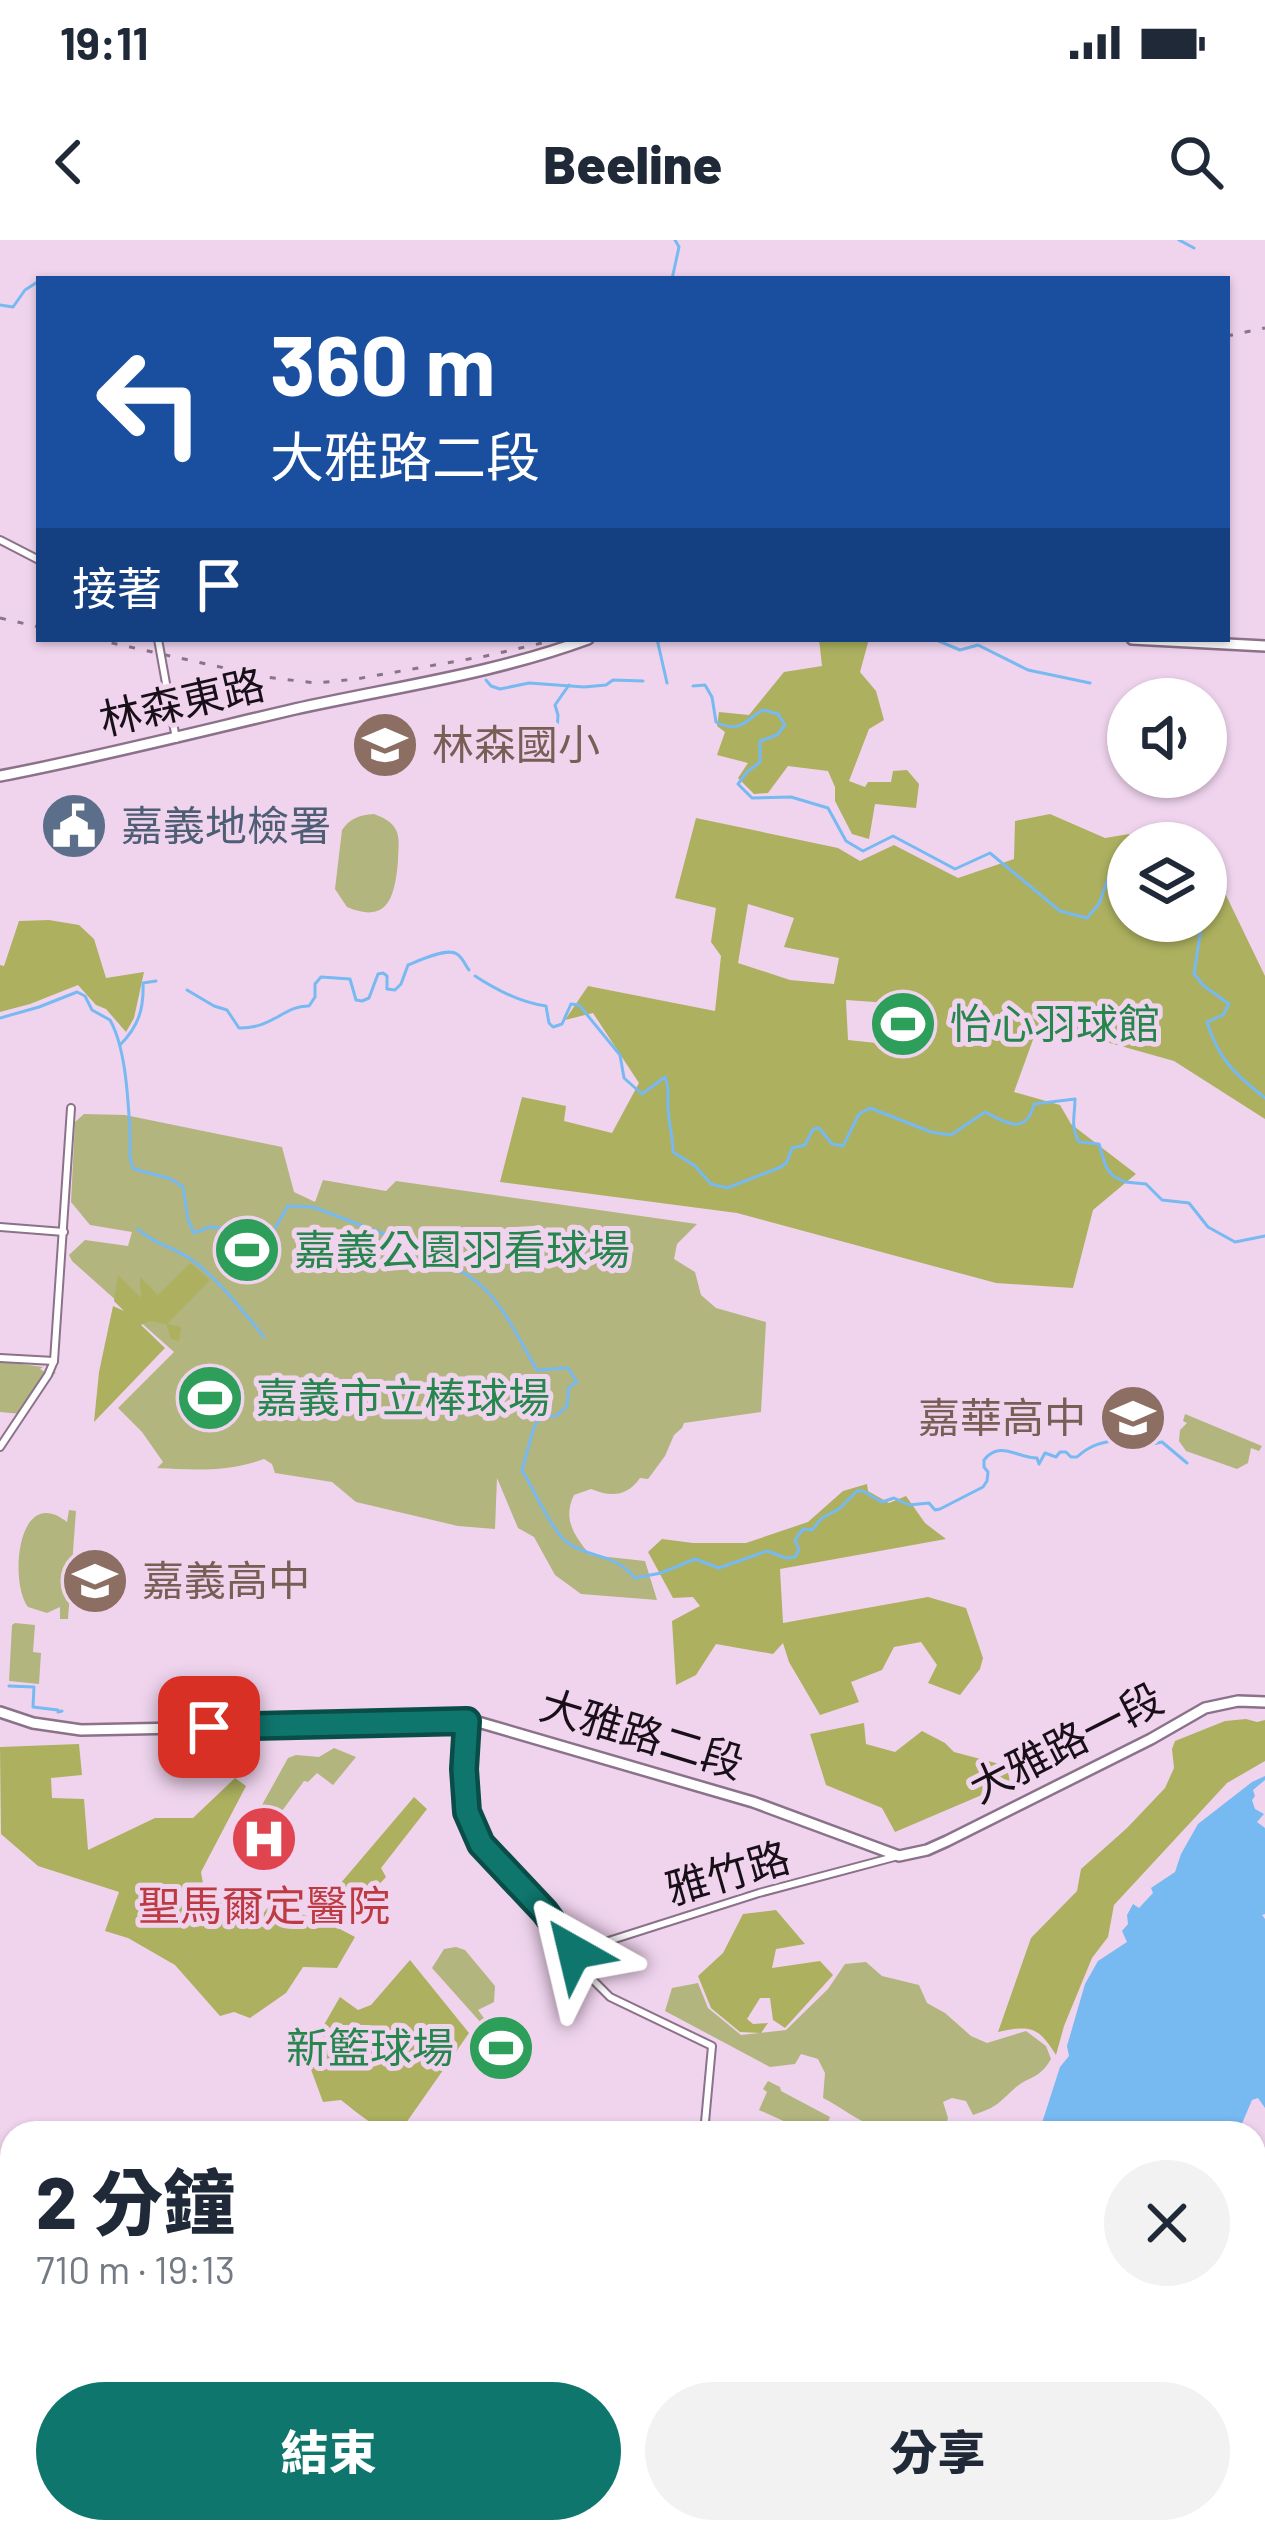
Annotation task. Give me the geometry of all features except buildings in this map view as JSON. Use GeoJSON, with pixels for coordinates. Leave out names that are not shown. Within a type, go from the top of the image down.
{"type":"FeatureCollection","features":[{"type":"Feature","properties":{"kind":"main road","name":"林森東路"},"geometry":{"type":"LineString","coordinates":[[0,776],[295,709],[452,679],[581,642]]}},
{"type":"Feature","properties":{"kind":"main road"},"geometry":{"type":"LineString","coordinates":[[1189,642],[1265,646]]}},
{"type":"Feature","properties":{"kind":"main road","name":"大雅路一段"},"geometry":{"type":"LineString","coordinates":[[899,1856],[927,1850],[1205,1708],[1238,1700],[1265,1702]]}},
{"type":"Feature","properties":{"kind":"main road","name":"大雅路二段"},"geometry":{"type":"LineString","coordinates":[[0,1712],[58,1728],[96,1730],[467,1721],[704,1786],[899,1856]]}},
{"type":"Feature","properties":{"kind":"street"},"geometry":{"type":"LineString","coordinates":[[0,540],[36,558]]}},
{"type":"Feature","properties":{"kind":"street"},"geometry":{"type":"LineString","coordinates":[[159,642],[176,739]]}},
{"type":"Feature","properties":{"kind":"street"},"geometry":{"type":"LineString","coordinates":[[0,1447],[54,1361],[71,1108]]}},
{"type":"Feature","properties":{"kind":"street"},"geometry":{"type":"LineString","coordinates":[[0,1227],[64,1232]]}},
{"type":"Feature","properties":{"kind":"street"},"geometry":{"type":"LineString","coordinates":[[0,1358],[54,1361]]}},
{"type":"Feature","properties":{"kind":"street"},"geometry":{"type":"LineString","coordinates":[[467,1721],[467,1812],[481,1844],[545,1912],[587,1974],[610,1997],[712,2045],[705,2121]]}},
{"type":"Feature","properties":{"kind":"street","name":"雅竹路"},"geometry":{"type":"LineString","coordinates":[[574,1952],[692,1913],[899,1856]]}},
{"type":"Feature","properties":{"kind":"green space"},"geometry":{"type":"Polygon","coordinates":[[[819,642],[868,642],[860,672],[876,691],[884,720],[869,729],[849,781],[865,787],[868,782],[891,782],[893,771],[907,770],[919,784],[916,808],[875,804],[869,839],[852,834],[835,801],[828,771],[788,766],[768,793],[754,794],[738,778],[748,763],[717,755],[725,732],[717,726],[719,712],[749,715],[784,672],[822,666],[819,642]]]}},
{"type":"Feature","properties":{"kind":"green space"},"geometry":{"type":"Polygon","coordinates":[[[374,814],[397,832],[397,873],[387,904],[361,912],[347,907],[335,889],[342,830],[356,818],[374,814]]]}},
{"type":"Feature","properties":{"kind":"green space"},"geometry":{"type":"Polygon","coordinates":[[[1050,814],[1107,838],[1107,942],[1227,942],[1227,897],[1265,976],[1265,1119],[1174,1061],[1039,1023],[1014,1092],[1060,1105],[1071,1124],[1136,1174],[1093,1210],[1073,1288],[996,1283],[737,1213],[500,1182],[522,1097],[566,1106],[564,1121],[612,1133],[639,1083],[593,1013],[565,1020],[588,986],[715,1011],[721,956],[711,942],[716,908],[675,898],[696,818],[838,848],[860,861],[894,845],[958,878],[1014,859],[1015,821],[1050,814]],[[748,904],[738,963],[790,980],[834,984],[839,958],[784,947],[794,918],[748,904]],[[846,1000],[848,1040],[924,1048],[918,1005],[846,1000]]]}},
{"type":"Feature","properties":{"kind":"green space"},"geometry":{"type":"Polygon","coordinates":[[[19,921],[79,925],[94,939],[106,978],[144,972],[134,1018],[126,1032],[78,985],[0,1012],[0,965],[4,966],[19,921]]]}},
{"type":"Feature","properties":{"kind":"green space"},"geometry":{"type":"Polygon","coordinates":[[[84,1114],[125,1115],[282,1147],[294,1192],[315,1202],[323,1180],[386,1191],[396,1181],[697,1224],[677,1244],[674,1259],[695,1272],[701,1295],[716,1308],[766,1322],[761,1412],[684,1423],[648,1479],[640,1478],[618,1494],[591,1489],[574,1495],[569,1512],[575,1534],[590,1555],[645,1561],[657,1600],[581,1594],[555,1575],[534,1537],[518,1528],[497,1478],[495,1529],[458,1526],[356,1502],[332,1482],[275,1473],[264,1459],[224,1468],[157,1468],[163,1462],[118,1408],[174,1352],[69,1255],[85,1240],[128,1246],[132,1232],[90,1225],[71,1202],[75,1122],[84,1114]]]}},
{"type":"Feature","properties":{"kind":"green space"},"geometry":{"type":"Polygon","coordinates":[[[190,1263],[210,1280],[167,1324],[181,1327],[179,1341],[171,1339],[166,1324],[149,1321],[141,1325],[165,1348],[94,1422],[113,1306],[124,1311],[114,1301],[118,1275],[141,1298],[140,1277],[158,1295],[190,1263]]]}},
{"type":"Feature","properties":{"kind":"green space"},"geometry":{"type":"Polygon","coordinates":[[[0,1361],[56,1372],[22,1414],[0,1412],[0,1361]]]}},
{"type":"Feature","properties":{"kind":"green space"},"geometry":{"type":"Polygon","coordinates":[[[1185,1414],[1262,1446],[1259,1451],[1251,1448],[1248,1463],[1237,1469],[1186,1451],[1179,1441],[1187,1423],[1185,1414]]]}},
{"type":"Feature","properties":{"kind":"green space"},"geometry":{"type":"Polygon","coordinates":[[[867,1484],[868,1491],[889,1503],[906,1496],[925,1523],[946,1539],[780,1569],[783,1623],[928,1597],[966,1608],[983,1658],[960,1695],[928,1683],[937,1665],[921,1642],[894,1647],[882,1670],[851,1682],[859,1702],[820,1715],[783,1643],[773,1654],[716,1644],[696,1675],[676,1685],[672,1621],[700,1606],[693,1597],[673,1598],[648,1552],[662,1539],[746,1543],[808,1522],[843,1491],[867,1484]]]}},
{"type":"Feature","properties":{"kind":"green space"},"geometry":{"type":"Polygon","coordinates":[[[69,1510],[76,1511],[68,1619],[60,1619],[60,1607],[47,1613],[28,1607],[22,1595],[19,1559],[28,1525],[37,1515],[50,1513],[67,1522],[69,1510]]]}},
{"type":"Feature","properties":{"kind":"green space"},"geometry":{"type":"Polygon","coordinates":[[[15,1623],[35,1625],[33,1652],[41,1653],[39,1684],[9,1681],[15,1623]]]}},
{"type":"Feature","properties":{"kind":"green space"},"geometry":{"type":"Polygon","coordinates":[[[1265,1720],[1265,1761],[1227,1783],[1114,1905],[1108,1937],[1092,1958],[1056,2055],[1032,2030],[998,2032],[1031,1938],[1077,1891],[1081,1869],[1165,1788],[1174,1768],[1175,1741],[1225,1721],[1265,1720]]]}},
{"type":"Feature","properties":{"kind":"green space"},"geometry":{"type":"Polygon","coordinates":[[[864,1723],[866,1744],[895,1752],[922,1731],[954,1752],[1007,1766],[1010,1783],[895,1832],[882,1808],[826,1785],[810,1734],[864,1723]]]}},
{"type":"Feature","properties":{"kind":"green space"},"geometry":{"type":"Polygon","coordinates":[[[79,1744],[82,1775],[51,1778],[52,1798],[84,1799],[88,1850],[155,1818],[193,1818],[235,1778],[246,1786],[201,1872],[204,1889],[226,1907],[262,1915],[273,1901],[311,1918],[414,1797],[427,1809],[381,1868],[386,1877],[338,1928],[355,1937],[337,1968],[303,1967],[286,1993],[250,2018],[234,2012],[220,2016],[175,1965],[128,1938],[105,1931],[119,1892],[38,1866],[1,1834],[0,1747],[79,1744]]]}},
{"type":"Feature","properties":{"kind":"green space"},"geometry":{"type":"Polygon","coordinates":[[[334,1748],[356,1757],[333,1785],[317,1773],[304,1781],[279,1815],[262,1805],[288,1758],[319,1757],[334,1748]]]}},
{"type":"Feature","properties":{"kind":"green space"},"geometry":{"type":"Polygon","coordinates":[[[776,1910],[805,1944],[776,1949],[772,1968],[820,1961],[833,1975],[785,2028],[773,2020],[770,1998],[760,1998],[747,2019],[753,2024],[768,2023],[761,2033],[740,2032],[711,2008],[698,1976],[723,1953],[743,1914],[776,1910]]]}},
{"type":"Feature","properties":{"kind":"green space"},"geometry":{"type":"Polygon","coordinates":[[[444,1949],[465,1950],[495,1986],[494,2002],[478,2010],[486,2021],[482,2024],[432,1968],[444,1949]]]}},
{"type":"Feature","properties":{"kind":"green space"},"geometry":{"type":"Polygon","coordinates":[[[410,1960],[469,2033],[407,2121],[369,2121],[341,2100],[323,2102],[306,2056],[340,1997],[358,2010],[371,2005],[410,1960]]]}},
{"type":"Feature","properties":{"kind":"green space"},"geometry":{"type":"Polygon","coordinates":[[[866,1962],[882,1976],[919,1985],[927,2003],[987,2043],[1026,2031],[1046,2046],[1051,2059],[996,2105],[973,2115],[966,2101],[952,2098],[943,2102],[947,2121],[864,2121],[823,2098],[825,2073],[818,2059],[801,2054],[795,2064],[770,2067],[665,2011],[672,1988],[698,1983],[708,2008],[741,2035],[786,2030],[828,1989],[845,1964],[866,1962]]]}},
{"type":"Feature","properties":{"kind":"green space"},"geometry":{"type":"Polygon","coordinates":[[[768,2081],[830,2117],[828,2121],[783,2121],[759,2110],[767,2092],[763,2089],[768,2081]]]}},
{"type":"Feature","properties":{"kind":"water"},"geometry":{"type":"Polygon","coordinates":[[[1265,1776],[1253,1790],[1252,1800],[1264,1814],[1257,1822],[1265,1828],[1265,2108],[1258,2098],[1252,2100],[1243,2121],[1043,2121],[1060,2067],[1069,2056],[1067,2046],[1085,1984],[1098,1961],[1127,1942],[1122,1931],[1133,1904],[1139,1908],[1153,1893],[1151,1888],[1175,1872],[1198,1824],[1265,1776]]]}},
{"type":"Feature","properties":{"kind":"waterway"},"geometry":{"type":"LineString","coordinates":[[673,276],[679,247],[675,240]]}},
{"type":"Feature","properties":{"kind":"waterway"},"geometry":{"type":"LineString","coordinates":[[1179,240],[1194,248]]}},
{"type":"Feature","properties":{"kind":"waterway"},"geometry":{"type":"LineString","coordinates":[[0,305],[13,307],[36,283]]}},
{"type":"Feature","properties":{"kind":"waterway"},"geometry":{"type":"LineString","coordinates":[[658,642],[667,683]]}},
{"type":"Feature","properties":{"kind":"waterway"},"geometry":{"type":"LineString","coordinates":[[941,642],[960,650],[978,645],[1028,670],[1090,683]]}},
{"type":"Feature","properties":{"kind":"waterway"},"geometry":{"type":"LineString","coordinates":[[486,680],[500,689],[529,683],[584,687],[613,680],[643,681]]}},
{"type":"Feature","properties":{"kind":"waterway"},"geometry":{"type":"LineString","coordinates":[[557,732],[555,705],[569,685]]}},
{"type":"Feature","properties":{"kind":"waterway"},"geometry":{"type":"LineString","coordinates":[[693,686],[705,685],[716,722],[736,726],[763,710],[778,714],[785,725],[777,735],[760,741],[760,762],[738,784],[752,798],[791,797],[828,808],[846,841],[863,851],[893,836],[955,869],[990,853],[1060,911],[1087,918],[1099,904],[1107,881]]}},
{"type":"Feature","properties":{"kind":"waterway"},"geometry":{"type":"LineString","coordinates":[[1199,942],[1194,974],[1229,1004],[1223,1015],[1207,1022],[1211,1035],[1229,1065],[1265,1098]]}},
{"type":"Feature","properties":{"kind":"waterway"},"geometry":{"type":"LineString","coordinates":[[187,990],[227,1010],[239,1028],[309,1006],[321,977],[350,979],[356,1000],[362,1001],[369,998],[378,974],[387,976],[387,989],[395,990],[408,965],[432,955],[457,954],[469,970]]}},
{"type":"Feature","properties":{"kind":"waterway"},"geometry":{"type":"LineString","coordinates":[[475,976],[509,995],[546,1006],[553,1027],[562,1024],[571,1004],[579,1005],[620,1055],[624,1078],[642,1094],[665,1077],[673,1152],[711,1184],[727,1188],[781,1167],[792,1148],[805,1145],[813,1129],[819,1128],[832,1144],[843,1146],[859,1114],[870,1108],[951,1135],[985,1112],[1020,1124],[1034,1104],[1075,1099],[1079,1142],[1099,1144],[1113,1176],[1146,1184],[1162,1200],[1189,1203],[1208,1227],[1235,1242],[1265,1236]]}},
{"type":"Feature","properties":{"kind":"waterway"},"geometry":{"type":"LineString","coordinates":[[120,1045],[139,1016],[143,983],[156,981]]}},
{"type":"Feature","properties":{"kind":"waterway"},"geometry":{"type":"LineString","coordinates":[[0,1018],[77,992],[92,1010],[110,1020],[125,1074],[132,1165],[183,1187],[194,1233],[222,1228],[241,1244],[250,1245],[272,1233],[288,1206],[313,1207],[405,1239],[481,1285],[508,1319],[537,1370],[568,1368],[577,1382],[569,1387],[567,1406],[556,1416],[541,1417],[534,1427],[522,1470],[562,1538],[619,1564],[635,1578],[695,1559],[719,1568],[767,1551],[795,1557],[799,1550],[795,1540],[803,1529],[812,1530],[857,1491],[882,1502],[894,1498],[940,1509],[983,1487],[988,1472],[984,1460],[996,1451],[1037,1458],[1039,1464],[1045,1453],[1077,1457],[1094,1446],[1144,1432],[1152,1444],[1162,1442],[1187,1463]]}},
{"type":"Feature","properties":{"kind":"waterway"},"geometry":{"type":"LineString","coordinates":[[138,1229],[200,1266],[264,1337]]}},
{"type":"Feature","properties":{"kind":"waterway"},"geometry":{"type":"LineString","coordinates":[[9,1686],[34,1687],[33,1707],[62,1711]]}},
{"type":"Feature","properties":{"kind":"railway"},"geometry":{"type":"LineString","coordinates":[[1230,335],[1265,328]]}},
{"type":"Feature","properties":{"kind":"railway"},"geometry":{"type":"LineString","coordinates":[[0,618],[36,626]]}},
{"type":"Feature","properties":{"kind":"railway"},"geometry":{"type":"LineString","coordinates":[[108,642],[265,677],[316,683],[546,642]]}},
{"type":"Feature","properties":{"kind":"place","name":"林森國小"},"geometry":{"type":"Point","coordinates":[385,745]}},
{"type":"Feature","properties":{"kind":"place","name":"嘉義地檢署"},"geometry":{"type":"Point","coordinates":[74,826]}},
{"type":"Feature","properties":{"kind":"place","name":"怡心羽球館"},"geometry":{"type":"Point","coordinates":[903,1024]}},
{"type":"Feature","properties":{"kind":"place","name":"嘉義公園羽看球場"},"geometry":{"type":"Point","coordinates":[247,1250]}},
{"type":"Feature","properties":{"kind":"place","name":"嘉義市立棒球場"},"geometry":{"type":"Point","coordinates":[210,1398]}},
{"type":"Feature","properties":{"kind":"place","name":"嘉華高中"},"geometry":{"type":"Point","coordinates":[1133,1418]}},
{"type":"Feature","properties":{"kind":"place","name":"嘉義高中"},"geometry":{"type":"Point","coordinates":[95,1581]}},
{"type":"Feature","properties":{"kind":"place","name":"聖馬爾定醫院"},"geometry":{"type":"Point","coordinates":[264,1839]}},
{"type":"Feature","properties":{"kind":"place","name":"新籃球場"},"geometry":{"type":"Point","coordinates":[501,2048]}},
{"type":"Feature","properties":{"kind":"route"},"geometry":{"type":"LineString","coordinates":[[209,1727],[467,1721],[467,1812],[481,1844],[545,1912],[574,1952]]}}]}
